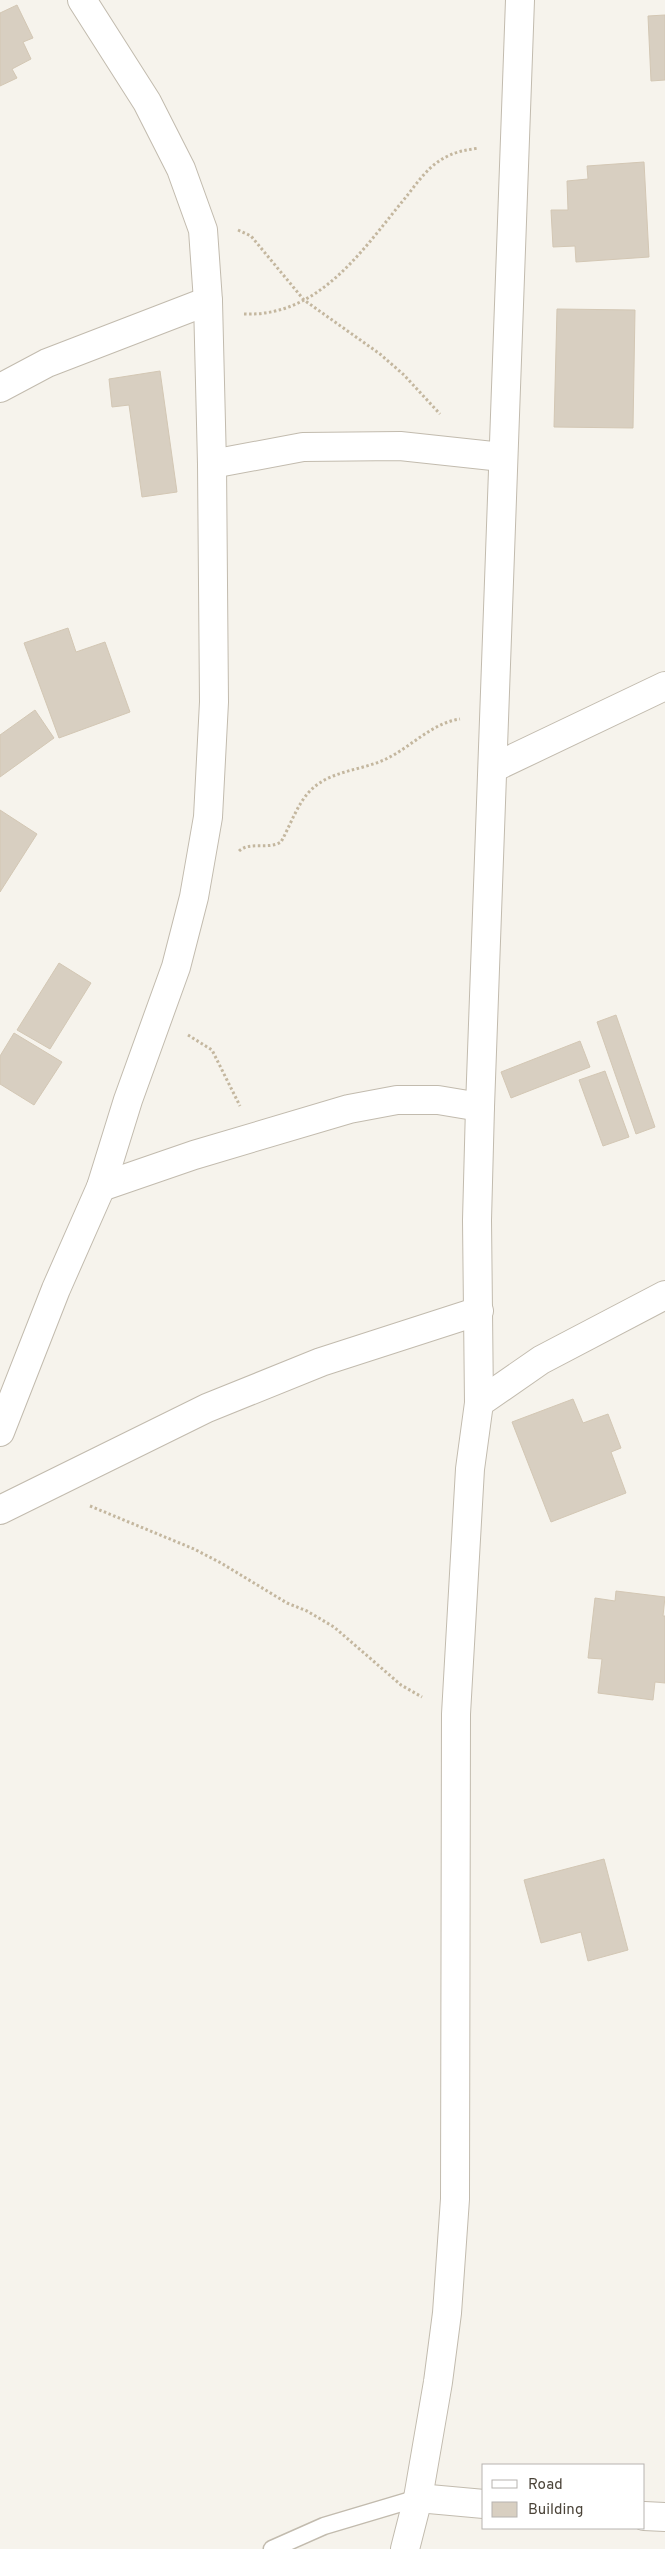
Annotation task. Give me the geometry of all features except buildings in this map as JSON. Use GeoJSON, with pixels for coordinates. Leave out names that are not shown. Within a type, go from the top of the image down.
{"type":"FeatureCollection","features":[{"type":"Feature","properties":{"kind":"street"},"geometry":{"type":"LineString","coordinates":[[0,1432],[56,1289],[101,1187],[128,1100],[176,968],[194,897],[208,817],[214,702],[212,464],[208,307],[202,230],[181,169],[147,102],[82,0]]}},
{"type":"Feature","properties":{"kind":"street"},"geometry":{"type":"LineString","coordinates":[[405,2549],[418,2498],[447,2313],[455,2199],[456,1714],[470,1469],[479,1404],[477,1220],[495,713],[490,455],[514,144],[520,0]]}},
{"type":"Feature","properties":{"kind":"street"},"geometry":{"type":"LineString","coordinates":[[0,388],[47,363],[208,307]]}},
{"type":"Feature","properties":{"kind":"street"},"geometry":{"type":"LineString","coordinates":[[212,464],[303,447],[400,446],[490,455]]}},
{"type":"Feature","properties":{"kind":"street"},"geometry":{"type":"LineString","coordinates":[[493,768],[665,686]]}},
{"type":"Feature","properties":{"kind":"street"},"geometry":{"type":"LineString","coordinates":[[101,1187],[254,1136],[350,1109],[397,1100],[438,1100],[480,1107]]}},
{"type":"Feature","properties":{"kind":"street"},"geometry":{"type":"LineString","coordinates":[[479,1404],[541,1360],[665,1295]]}},
{"type":"Feature","properties":{"kind":"street"},"geometry":{"type":"LineString","coordinates":[[0,1510],[57,1480],[207,1408],[321,1362],[479,1311]]}},
{"type":"Feature","properties":{"kind":"street"},"geometry":{"type":"LineString","coordinates":[[418,2498],[482,2504]]}},
{"type":"Feature","properties":{"kind":"street"},"geometry":{"type":"LineString","coordinates":[[645,2516],[665,2517]]}},
{"type":"Feature","properties":{"kind":"lane"},"geometry":{"type":"LineString","coordinates":[[272,2549],[324,2526],[418,2498]]}},
{"type":"Feature","properties":{"kind":"path"},"geometry":{"type":"LineString","coordinates":[[208,307],[262,315],[282,310],[304,300],[330,283],[348,268],[426,172],[444,157],[461,150],[514,144]]}},
{"type":"Feature","properties":{"kind":"path"},"geometry":{"type":"LineString","coordinates":[[202,230],[245,231],[304,300],[392,364],[490,455]]}},
{"type":"Feature","properties":{"kind":"path"},"geometry":{"type":"LineString","coordinates":[[234,854],[242,848],[274,846],[281,842],[309,792],[330,776],[384,760],[403,751],[441,725],[456,720],[495,713]]}},
{"type":"Feature","properties":{"kind":"path"},"geometry":{"type":"LineString","coordinates":[[158,1018],[205,1044],[212,1050],[254,1136]]}},
{"type":"Feature","properties":{"kind":"path"},"geometry":{"type":"LineString","coordinates":[[57,1480],[83,1502],[154,1534],[194,1549],[230,1568],[287,1603],[308,1611],[334,1627],[401,1685],[456,1714]]}}]}
